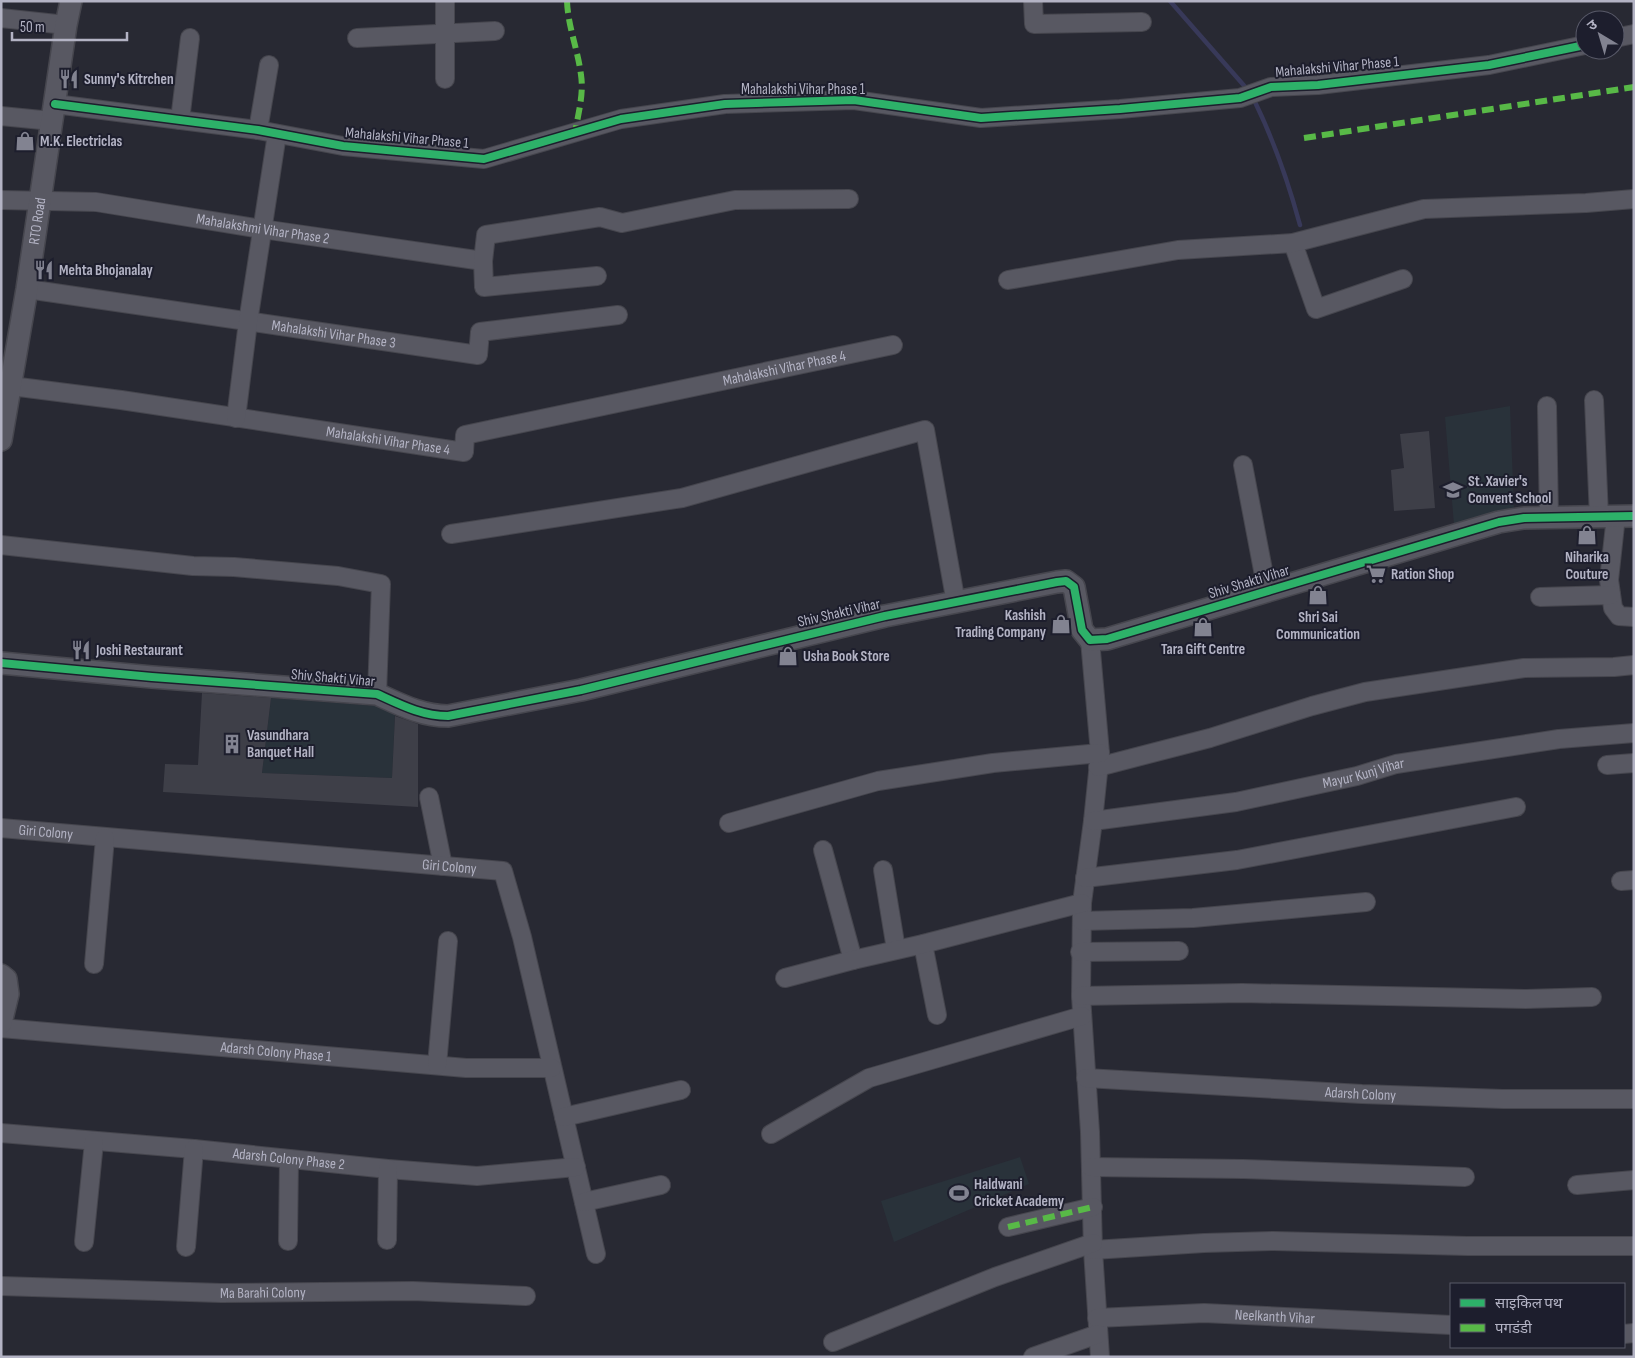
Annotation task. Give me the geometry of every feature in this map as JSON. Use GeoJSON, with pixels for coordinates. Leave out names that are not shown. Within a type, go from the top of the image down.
{"type":"FeatureCollection","features":[{"type":"Feature","properties":{"kind":"street","name":"RTO Road"},"geometry":{"type":"LineString","coordinates":[[1,440],[11,386],[9,352],[27,289],[71,1]]}},
{"type":"Feature","properties":{"kind":"street"},"geometry":{"type":"LineString","coordinates":[[445,1],[445,79]]}},
{"type":"Feature","properties":{"kind":"street"},"geometry":{"type":"LineString","coordinates":[[1033,1],[1034,24],[1142,22]]}},
{"type":"Feature","properties":{"kind":"street"},"geometry":{"type":"LineString","coordinates":[[1,18],[66,25]]}},
{"type":"Feature","properties":{"kind":"street"},"geometry":{"type":"LineString","coordinates":[[357,38],[495,31]]}},
{"type":"Feature","properties":{"kind":"street"},"geometry":{"type":"LineString","coordinates":[[180,120],[190,38]]}},
{"type":"Feature","properties":{"kind":"street","name":"Mahalakshi Vihar Phase 1"},"geometry":{"type":"LineString","coordinates":[[1,116],[53,112],[180,120],[258,130],[343,146],[484,159],[621,119],[725,104],[854,100],[981,118],[1110,110],[1240,98],[1271,87],[1318,85],[1489,65],[1575,47]]}},
{"type":"Feature","properties":{"kind":"street"},"geometry":{"type":"LineString","coordinates":[[258,130],[269,65]]}},
{"type":"Feature","properties":{"kind":"street"},"geometry":{"type":"LineString","coordinates":[[236,418],[248,322],[277,134]]}},
{"type":"Feature","properties":{"kind":"street"},"geometry":{"type":"LineString","coordinates":[[597,276],[484,287],[483,261],[486,235],[600,217],[622,224],[735,200],[849,199]]}},
{"type":"Feature","properties":{"kind":"street"},"geometry":{"type":"LineString","coordinates":[[1008,280],[1178,250],[1293,243],[1424,209],[1586,203],[1634,199]]}},
{"type":"Feature","properties":{"kind":"street","name":"Mahalakshmi Vihar Phase 2"},"geometry":{"type":"LineString","coordinates":[[1,200],[96,202],[262,229],[483,261]]}},
{"type":"Feature","properties":{"kind":"street"},"geometry":{"type":"LineString","coordinates":[[1293,243],[1316,309],[1404,279]]}},
{"type":"Feature","properties":{"kind":"street","name":"Mahalakshi Vihar Phase 3"},"geometry":{"type":"LineString","coordinates":[[27,289],[478,355],[480,332],[618,315]]}},
{"type":"Feature","properties":{"kind":"street","name":"Mahalakshi Vihar Phase 4"},"geometry":{"type":"LineString","coordinates":[[11,386],[121,400],[464,452],[465,435],[893,345]]}},
{"type":"Feature","properties":{"kind":"street"},"geometry":{"type":"LineString","coordinates":[[1594,400],[1616,516],[1609,580],[1613,608],[1619,616],[1634,617]]}},
{"type":"Feature","properties":{"kind":"street"},"geometry":{"type":"LineString","coordinates":[[1547,406],[1549,518]]}},
{"type":"Feature","properties":{"kind":"street"},"geometry":{"type":"LineString","coordinates":[[451,534],[682,498],[925,430],[956,603]]}},
{"type":"Feature","properties":{"kind":"street"},"geometry":{"type":"LineString","coordinates":[[1243,465],[1267,591]]}},
{"type":"Feature","properties":{"kind":"street","name":"Shiv Shakti Vihar"},"geometry":{"type":"LineString","coordinates":[[1,663],[152,677],[377,694],[411,710],[437,716],[448,716],[581,690],[876,619],[1066,581],[1074,587],[1082,630],[1090,640],[1107,639],[1499,522],[1524,518],[1616,516]]}},
{"type":"Feature","properties":{"kind":"street"},"geometry":{"type":"LineString","coordinates":[[1,545],[193,566],[234,567],[338,576],[381,584],[377,694]]}},
{"type":"Feature","properties":{"kind":"street"},"geometry":{"type":"LineString","coordinates":[[1540,597],[1611,594]]}},
{"type":"Feature","properties":{"kind":"street"},"geometry":{"type":"LineString","coordinates":[[1090,640],[1099,760],[1094,821],[1082,903],[1080,952],[1082,1016],[1092,1167],[1093,1246],[1100,1357]]}},
{"type":"Feature","properties":{"kind":"street"},"geometry":{"type":"LineString","coordinates":[[729,823],[878,781],[993,763],[1099,760],[1210,738],[1364,692],[1524,668],[1634,665]]}},
{"type":"Feature","properties":{"kind":"street","name":"Mayur Kunj Vihar"},"geometry":{"type":"LineString","coordinates":[[1094,821],[1236,802],[1357,776],[1396,764],[1559,740],[1634,733]]}},
{"type":"Feature","properties":{"kind":"street"},"geometry":{"type":"LineString","coordinates":[[1607,765],[1634,763]]}},
{"type":"Feature","properties":{"kind":"street"},"geometry":{"type":"LineString","coordinates":[[428,797],[443,866]]}},
{"type":"Feature","properties":{"kind":"street"},"geometry":{"type":"LineString","coordinates":[[1085,878],[1237,860],[1516,807]]}},
{"type":"Feature","properties":{"kind":"street","name":"Giri Colony"},"geometry":{"type":"LineString","coordinates":[[1,828],[503,871],[522,938],[596,1254]]}},
{"type":"Feature","properties":{"kind":"street"},"geometry":{"type":"LineString","coordinates":[[94,964],[105,838]]}},
{"type":"Feature","properties":{"kind":"street"},"geometry":{"type":"LineString","coordinates":[[823,850],[853,960]]}},
{"type":"Feature","properties":{"kind":"street"},"geometry":{"type":"LineString","coordinates":[[883,870],[896,949]]}},
{"type":"Feature","properties":{"kind":"street"},"geometry":{"type":"LineString","coordinates":[[1082,921],[1193,918],[1366,902]]}},
{"type":"Feature","properties":{"kind":"street"},"geometry":{"type":"LineString","coordinates":[[785,978],[1082,903]]}},
{"type":"Feature","properties":{"kind":"street"},"geometry":{"type":"LineString","coordinates":[[437,1065],[448,941]]}},
{"type":"Feature","properties":{"kind":"street"},"geometry":{"type":"LineString","coordinates":[[923,944],[937,1014]]}},
{"type":"Feature","properties":{"kind":"street"},"geometry":{"type":"LineString","coordinates":[[1080,952],[1179,951]]}},
{"type":"Feature","properties":{"kind":"street"},"geometry":{"type":"LineString","coordinates":[[1,975],[6,979],[8,994],[1,1023]]}},
{"type":"Feature","properties":{"kind":"street"},"geometry":{"type":"LineString","coordinates":[[1081,996],[1242,993],[1526,999],[1592,997]]}},
{"type":"Feature","properties":{"kind":"street"},"geometry":{"type":"LineString","coordinates":[[771,1134],[869,1078],[1082,1016]]}},
{"type":"Feature","properties":{"kind":"street","name":"Adarsh Colony Phase 1"},"geometry":{"type":"LineString","coordinates":[[1,1028],[466,1068],[552,1068]]}},
{"type":"Feature","properties":{"kind":"street","name":"Adarsh Colony"},"geometry":{"type":"LineString","coordinates":[[1086,1078],[1372,1094],[1503,1099],[1634,1099]]}},
{"type":"Feature","properties":{"kind":"street"},"geometry":{"type":"LineString","coordinates":[[564,1117],[681,1090]]}},
{"type":"Feature","properties":{"kind":"street","name":"Adarsh Colony Phase 2"},"geometry":{"type":"LineString","coordinates":[[1,1133],[289,1159],[388,1170],[477,1176],[576,1167]]}},
{"type":"Feature","properties":{"kind":"street"},"geometry":{"type":"LineString","coordinates":[[84,1242],[94,1142]]}},
{"type":"Feature","properties":{"kind":"street"},"geometry":{"type":"LineString","coordinates":[[186,1247],[194,1150]]}},
{"type":"Feature","properties":{"kind":"street"},"geometry":{"type":"LineString","coordinates":[[288,1241],[289,1159]]}},
{"type":"Feature","properties":{"kind":"street"},"geometry":{"type":"LineString","coordinates":[[1092,1167],[1244,1169],[1464,1177]]}},
{"type":"Feature","properties":{"kind":"street"},"geometry":{"type":"LineString","coordinates":[[387,1240],[388,1170]]}},
{"type":"Feature","properties":{"kind":"street"},"geometry":{"type":"LineString","coordinates":[[1576,1185],[1634,1180]]}},
{"type":"Feature","properties":{"kind":"street"},"geometry":{"type":"LineString","coordinates":[[584,1202],[661,1185]]}},
{"type":"Feature","properties":{"kind":"street"},"geometry":{"type":"LineString","coordinates":[[1008,1227],[1093,1207]]}},
{"type":"Feature","properties":{"kind":"street"},"geometry":{"type":"LineString","coordinates":[[833,1342],[995,1277],[1093,1246],[1274,1241],[1467,1246],[1634,1246]]}},
{"type":"Feature","properties":{"kind":"street","name":"Ma Barahi Colony"},"geometry":{"type":"LineString","coordinates":[[1,1286],[221,1293],[413,1291],[526,1296]]}},
{"type":"Feature","properties":{"kind":"street","name":"Neelkanth Vihar"},"geometry":{"type":"LineString","coordinates":[[1033,1357],[1098,1326],[1204,1313],[1450,1325]]}},
{"type":"Feature","properties":{"kind":"shaded area"},"geometry":{"type":"Polygon","coordinates":[[[1510,406],[1514,510],[1454,525],[1445,417],[1510,406]]]}},
{"type":"Feature","properties":{"kind":"shaded area"},"geometry":{"type":"Polygon","coordinates":[[[271,698],[377,706],[395,713],[392,778],[262,773],[271,698]]]}},
{"type":"Feature","properties":{"kind":"shaded area","name":"Haldwani Cricket Academy"},"geometry":{"type":"Polygon","coordinates":[[[1020,1157],[1029,1184],[894,1242],[881,1201],[1020,1157]]]}},
{"type":"Feature","properties":{"kind":"building"},"geometry":{"type":"Polygon","coordinates":[[[1429,431],[1435,508],[1394,511],[1391,470],[1404,468],[1400,434],[1429,431]]]}},
{"type":"Feature","properties":{"kind":"building","name":"Vasundhara Banquet Hall"},"geometry":{"type":"Polygon","coordinates":[[[202,693],[271,698],[262,773],[392,778],[395,716],[418,724],[418,807],[163,792],[165,764],[198,765],[202,693]]]}},
{"type":"Feature","properties":{"kind":"waterway"},"geometry":{"type":"LineString","coordinates":[[1170,1],[1247,89]]}},
{"type":"Feature","properties":{"kind":"waterway"},"geometry":{"type":"LineString","coordinates":[[1255,102],[1280,162],[1300,225]]}},
{"type":"Feature","properties":{"kind":"marked path"},"geometry":{"type":"LineString","coordinates":[[567,1],[582,82],[575,133]]}},
{"type":"Feature","properties":{"kind":"marked path"},"geometry":{"type":"LineString","coordinates":[[1304,138],[1634,87]]}},
{"type":"Feature","properties":{"kind":"marked path"},"geometry":{"type":"LineString","coordinates":[[1008,1227],[1093,1207]]}},
{"type":"Feature","properties":{"kind":"cycle path"},"geometry":{"type":"LineString","coordinates":[[55,104],[258,130],[343,146],[484,159],[621,119],[725,104],[854,100],[981,118],[1120,109],[1240,98],[1271,87],[1318,85],[1489,65],[1575,47]]}},
{"type":"Feature","properties":{"kind":"cycle path"},"geometry":{"type":"LineString","coordinates":[[1,663],[152,677],[377,694],[420,712],[448,716],[581,690],[885,616],[1057,582],[1066,581],[1074,587],[1082,630],[1090,640],[1107,639],[1499,522],[1524,518],[1634,516]]}},
{"type":"Feature","properties":{"kind":"place","name":"Sunny's Kitrchen"},"geometry":{"type":"Point","coordinates":[69,79]}},
{"type":"Feature","properties":{"kind":"place","name":"M.K. Electriclas"},"geometry":{"type":"Point","coordinates":[25,141]}},
{"type":"Feature","properties":{"kind":"place","name":"Mehta Bhojanalay"},"geometry":{"type":"Point","coordinates":[44,270]}},
{"type":"Feature","properties":{"kind":"place","name":"St. Xavier's Convent School"},"geometry":{"type":"Point","coordinates":[1453,490]}},
{"type":"Feature","properties":{"kind":"place","name":"Niharika Couture"},"geometry":{"type":"Point","coordinates":[1587,535]}},
{"type":"Feature","properties":{"kind":"place","name":"Ration Shop"},"geometry":{"type":"Point","coordinates":[1376,574]}},
{"type":"Feature","properties":{"kind":"place","name":"Shri Sai Communication"},"geometry":{"type":"Point","coordinates":[1318,595]}},
{"type":"Feature","properties":{"kind":"place","name":"Kashish Trading Company"},"geometry":{"type":"Point","coordinates":[1061,624]}},
{"type":"Feature","properties":{"kind":"place","name":"Tara Gift Centre"},"geometry":{"type":"Point","coordinates":[1203,627]}},
{"type":"Feature","properties":{"kind":"place","name":"Joshi Restaurant"},"geometry":{"type":"Point","coordinates":[81,650]}},
{"type":"Feature","properties":{"kind":"place","name":"Usha Book Store"},"geometry":{"type":"Point","coordinates":[788,656]}},
{"type":"Feature","properties":{"kind":"place","name":"Vasundhara Banquet Hall"},"geometry":{"type":"Point","coordinates":[232,744]}},
{"type":"Feature","properties":{"kind":"place","name":"Haldwani Cricket Academy"},"geometry":{"type":"Point","coordinates":[959,1193]}}]}
